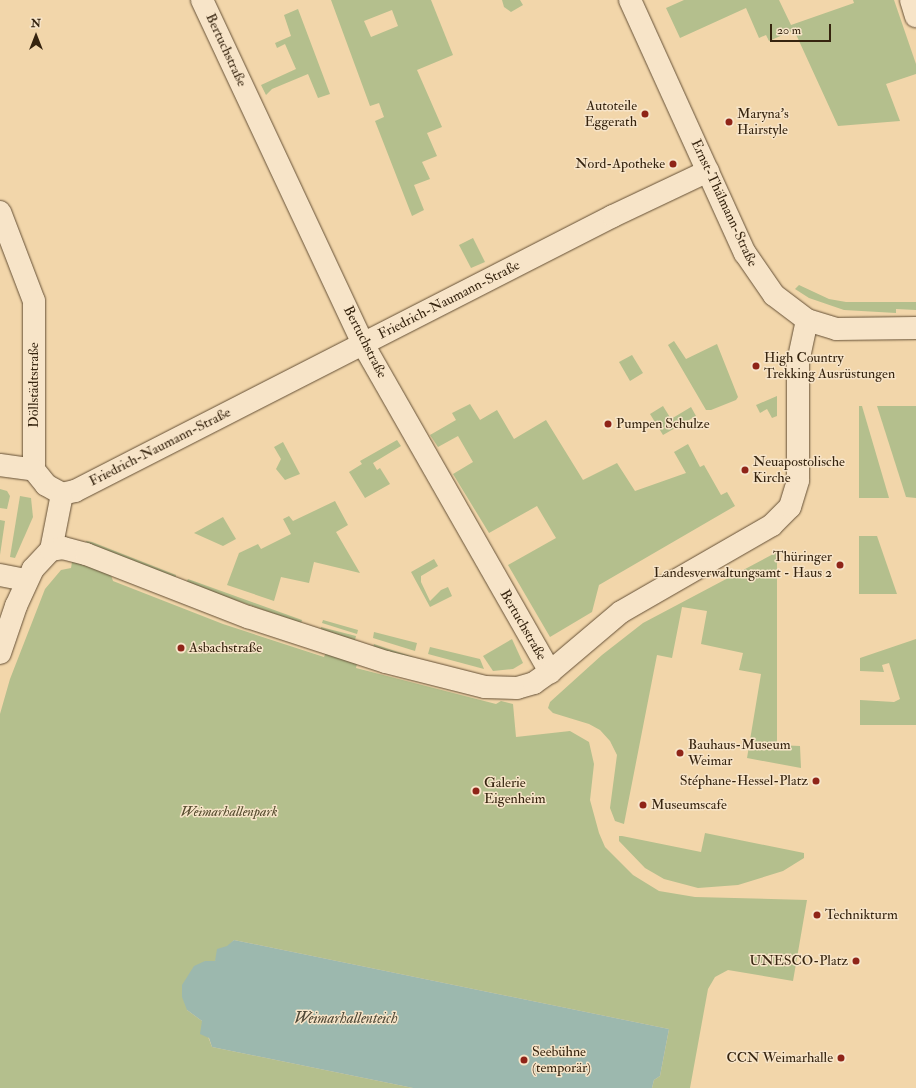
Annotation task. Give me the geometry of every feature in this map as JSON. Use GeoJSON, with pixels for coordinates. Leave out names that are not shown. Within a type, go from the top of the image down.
{"type":"FeatureCollection","features":[{"type":"Feature","properties":{"kind":"street","name":"Bertuchstraße"},"geometry":{"type":"LineString","coordinates":[[202,0],[363,344],[550,672]]}},
{"type":"Feature","properties":{"kind":"street","name":"Ernst-Thälmann-Straße"},"geometry":{"type":"LineString","coordinates":[[630,0],[745,253],[759,276],[788,308],[807,320],[836,329],[916,328]]}},
{"type":"Feature","properties":{"kind":"street"},"geometry":{"type":"LineString","coordinates":[[910,0],[916,16]]}},
{"type":"Feature","properties":{"kind":"street","name":"Friedrich-Naumann-Straße"},"geometry":{"type":"LineString","coordinates":[[62,494],[76,491],[613,216],[708,171]]}},
{"type":"Feature","properties":{"kind":"street","name":"Döllstädtstraße"},"geometry":{"type":"LineString","coordinates":[[0,212],[34,301],[34,470]]}},
{"type":"Feature","properties":{"kind":"street"},"geometry":{"type":"LineString","coordinates":[[0,653],[26,580],[41,558],[52,550],[62,548],[79,552],[248,617],[386,662],[471,685],[517,688],[534,683],[550,672],[621,612],[772,525],[790,507],[796,491],[798,362],[807,320]]}},
{"type":"Feature","properties":{"kind":"street"},"geometry":{"type":"LineString","coordinates":[[0,465],[34,470],[46,485],[62,494],[52,550]]}},
{"type":"Feature","properties":{"kind":"street"},"geometry":{"type":"LineString","coordinates":[[0,575],[26,580]]}},
{"type":"Feature","properties":{"kind":"green space"},"geometry":{"type":"Polygon","coordinates":[[[331,0],[431,0],[453,55],[417,70],[442,127],[427,133],[437,156],[422,162],[430,179],[414,185],[424,210],[412,216],[375,121],[384,117],[379,103],[370,106],[331,0]],[[392,10],[364,21],[371,37],[398,26],[392,10]]]}},
{"type":"Feature","properties":{"kind":"green space"},"geometry":{"type":"Polygon","coordinates":[[[502,0],[520,0],[523,5],[511,12],[504,7],[502,0]]]}},
{"type":"Feature","properties":{"kind":"green space"},"geometry":{"type":"Polygon","coordinates":[[[684,0],[779,0],[791,25],[854,3],[853,0],[894,0],[916,64],[916,74],[886,84],[900,121],[838,126],[794,30],[769,41],[766,35],[759,38],[746,8],[680,38],[666,8],[684,0]]]}},
{"type":"Feature","properties":{"kind":"green space"},"geometry":{"type":"Polygon","coordinates":[[[298,9],[330,94],[318,98],[308,74],[272,89],[266,95],[261,85],[296,69],[285,44],[277,48],[275,43],[291,36],[284,15],[298,9]]]}},
{"type":"Feature","properties":{"kind":"green space"},"geometry":{"type":"Polygon","coordinates":[[[473,238],[485,262],[471,268],[459,245],[473,238]]]}},
{"type":"Feature","properties":{"kind":"green space"},"geometry":{"type":"Polygon","coordinates":[[[799,285],[829,299],[846,302],[916,302],[916,310],[896,309],[896,313],[844,310],[809,298],[795,289],[799,285]]]}},
{"type":"Feature","properties":{"kind":"green space"},"geometry":{"type":"Polygon","coordinates":[[[674,341],[686,359],[717,344],[738,397],[736,400],[711,410],[706,410],[668,345],[674,341]]]}},
{"type":"Feature","properties":{"kind":"green space"},"geometry":{"type":"Polygon","coordinates":[[[632,355],[643,373],[630,381],[619,362],[632,355]]]}},
{"type":"Feature","properties":{"kind":"green space"},"geometry":{"type":"Polygon","coordinates":[[[777,396],[777,416],[772,418],[767,409],[760,413],[756,405],[777,396]]]}},
{"type":"Feature","properties":{"kind":"green space"},"geometry":{"type":"Polygon","coordinates":[[[470,404],[480,420],[497,410],[514,439],[546,420],[583,480],[617,463],[635,491],[686,473],[674,452],[688,444],[700,467],[704,465],[721,495],[727,492],[735,506],[599,585],[592,612],[550,637],[508,565],[556,538],[537,506],[489,533],[453,474],[473,462],[458,436],[438,447],[430,435],[456,420],[452,413],[470,404]]]}},
{"type":"Feature","properties":{"kind":"green space"},"geometry":{"type":"Polygon","coordinates":[[[663,406],[671,419],[691,407],[696,416],[663,435],[650,414],[663,406]]]}},
{"type":"Feature","properties":{"kind":"green space"},"geometry":{"type":"Polygon","coordinates":[[[859,406],[862,406],[889,498],[859,498],[859,406]]]}},
{"type":"Feature","properties":{"kind":"green space"},"geometry":{"type":"Polygon","coordinates":[[[877,406],[916,406],[916,498],[906,497],[877,406]]]}},
{"type":"Feature","properties":{"kind":"green space"},"geometry":{"type":"Polygon","coordinates":[[[397,440],[401,446],[373,463],[377,470],[380,468],[390,484],[365,498],[349,472],[362,464],[360,461],[397,440]]]}},
{"type":"Feature","properties":{"kind":"green space"},"geometry":{"type":"Polygon","coordinates":[[[283,442],[300,474],[285,480],[276,469],[281,459],[274,447],[283,442]]]}},
{"type":"Feature","properties":{"kind":"green space"},"geometry":{"type":"Polygon","coordinates":[[[0,489],[7,491],[10,496],[7,509],[0,508],[0,489]]]}},
{"type":"Feature","properties":{"kind":"green space"},"geometry":{"type":"Polygon","coordinates":[[[20,496],[31,498],[33,517],[15,558],[10,557],[20,496]]]}},
{"type":"Feature","properties":{"kind":"green space"},"geometry":{"type":"Polygon","coordinates":[[[335,501],[348,525],[336,532],[360,573],[314,562],[309,583],[281,577],[274,601],[227,585],[239,553],[258,544],[261,549],[291,534],[283,519],[289,516],[293,521],[335,501]]]}},
{"type":"Feature","properties":{"kind":"green space"},"geometry":{"type":"Polygon","coordinates":[[[223,517],[236,539],[223,546],[194,533],[223,517]]]}},
{"type":"Feature","properties":{"kind":"green space"},"geometry":{"type":"Polygon","coordinates":[[[0,520],[5,521],[0,555],[0,520]]]}},
{"type":"Feature","properties":{"kind":"green space"},"geometry":{"type":"Polygon","coordinates":[[[859,536],[877,536],[897,594],[859,594],[859,536]]]}},
{"type":"Feature","properties":{"kind":"green space"},"geometry":{"type":"Polygon","coordinates":[[[86,541],[176,575],[175,579],[87,544],[86,541]]]}},
{"type":"Feature","properties":{"kind":"green space"},"geometry":{"type":"Polygon","coordinates":[[[777,552],[777,745],[800,746],[801,768],[747,758],[761,674],[739,670],[743,653],[701,644],[707,611],[682,607],[672,658],[657,655],[624,824],[615,821],[610,808],[617,755],[610,741],[600,730],[589,724],[553,713],[548,708],[550,702],[602,655],[643,623],[777,552]]]}},
{"type":"Feature","properties":{"kind":"green space"},"geometry":{"type":"Polygon","coordinates":[[[434,559],[438,566],[421,576],[421,582],[430,601],[441,590],[448,587],[452,596],[430,607],[411,572],[434,559]]]}},
{"type":"Feature","properties":{"kind":"green space","name":"Weimarhallenpark"},"geometry":{"type":"Polygon","coordinates":[[[72,562],[84,563],[110,572],[113,581],[223,624],[324,657],[327,650],[358,659],[356,668],[496,704],[501,701],[513,704],[516,737],[570,731],[589,742],[594,764],[590,800],[599,833],[605,847],[633,875],[659,891],[695,897],[807,900],[793,981],[728,970],[715,977],[708,989],[690,1088],[652,1088],[654,1080],[660,1076],[669,1029],[234,940],[215,961],[205,961],[187,1010],[202,1021],[212,1047],[413,1088],[0,1088],[0,714],[10,679],[45,589],[61,570],[71,568],[72,562]]]}},
{"type":"Feature","properties":{"kind":"green space"},"geometry":{"type":"Polygon","coordinates":[[[188,579],[302,620],[301,623],[186,583],[188,579]]]}},
{"type":"Feature","properties":{"kind":"green space"},"geometry":{"type":"Polygon","coordinates":[[[323,620],[358,630],[357,634],[322,623],[323,620]]]}},
{"type":"Feature","properties":{"kind":"green space"},"geometry":{"type":"Polygon","coordinates":[[[321,627],[356,636],[355,640],[321,630],[321,627]]]}},
{"type":"Feature","properties":{"kind":"green space"},"geometry":{"type":"Polygon","coordinates":[[[374,632],[417,643],[415,651],[373,638],[374,632]]]}},
{"type":"Feature","properties":{"kind":"green space"},"geometry":{"type":"Polygon","coordinates":[[[512,639],[523,663],[513,669],[493,671],[483,656],[512,639]]]}},
{"type":"Feature","properties":{"kind":"green space"},"geometry":{"type":"Polygon","coordinates":[[[916,639],[916,725],[860,725],[860,700],[894,702],[900,699],[889,663],[882,665],[884,672],[860,671],[860,658],[916,639]]]}},
{"type":"Feature","properties":{"kind":"green space"},"geometry":{"type":"Polygon","coordinates":[[[374,644],[413,657],[412,660],[373,647],[374,644]]]}},
{"type":"Feature","properties":{"kind":"green space"},"geometry":{"type":"Polygon","coordinates":[[[430,647],[480,659],[484,669],[428,654],[430,647]]]}},
{"type":"Feature","properties":{"kind":"green space"},"geometry":{"type":"Polygon","coordinates":[[[705,833],[804,853],[804,858],[783,871],[738,885],[698,888],[664,879],[645,868],[619,841],[619,836],[622,836],[701,852],[705,833]]]}},
{"type":"Feature","properties":{"kind":"water","name":"Weimarhallenteich"},"geometry":{"type":"Polygon","coordinates":[[[234,940],[669,1029],[660,1076],[654,1080],[652,1088],[413,1088],[212,1047],[209,1038],[200,1034],[202,1021],[187,1010],[182,997],[182,985],[194,966],[205,961],[215,961],[217,949],[227,946],[234,940]]]}},
{"type":"Feature","properties":{"kind":"place","name":"Autoteile Eggerath"},"geometry":{"type":"Point","coordinates":[645,114]}},
{"type":"Feature","properties":{"kind":"place","name":"Maryna's Hairstyle"},"geometry":{"type":"Point","coordinates":[729,122]}},
{"type":"Feature","properties":{"kind":"place","name":"Nord-Apotheke"},"geometry":{"type":"Point","coordinates":[673,164]}},
{"type":"Feature","properties":{"kind":"place","name":"High Country Trekking Ausrüstungen"},"geometry":{"type":"Point","coordinates":[756,366]}},
{"type":"Feature","properties":{"kind":"place","name":"Pumpen Schulze"},"geometry":{"type":"Point","coordinates":[608,424]}},
{"type":"Feature","properties":{"kind":"place","name":"Neuapostolische Kirche"},"geometry":{"type":"Point","coordinates":[745,470]}},
{"type":"Feature","properties":{"kind":"place","name":"Thüringer Landesverwaltungsamt - Haus 2"},"geometry":{"type":"Point","coordinates":[840,565]}},
{"type":"Feature","properties":{"kind":"place","name":"Asbachstraße"},"geometry":{"type":"Point","coordinates":[181,648]}},
{"type":"Feature","properties":{"kind":"place","name":"Bauhaus-Museum Weimar"},"geometry":{"type":"Point","coordinates":[680,753]}},
{"type":"Feature","properties":{"kind":"place","name":"Stéphane-Hessel-Platz"},"geometry":{"type":"Point","coordinates":[816,781]}},
{"type":"Feature","properties":{"kind":"place","name":"Galerie Eigenheim"},"geometry":{"type":"Point","coordinates":[476,791]}},
{"type":"Feature","properties":{"kind":"place","name":"Museumscafe"},"geometry":{"type":"Point","coordinates":[643,805]}},
{"type":"Feature","properties":{"kind":"place","name":"Technikturm"},"geometry":{"type":"Point","coordinates":[817,915]}},
{"type":"Feature","properties":{"kind":"place","name":"UNESCO-Platz"},"geometry":{"type":"Point","coordinates":[856,961]}},
{"type":"Feature","properties":{"kind":"place","name":"CCN Weimarhalle"},"geometry":{"type":"Point","coordinates":[841,1058]}},
{"type":"Feature","properties":{"kind":"place","name":"Seebühne (temporär)"},"geometry":{"type":"Point","coordinates":[524,1060]}}]}
